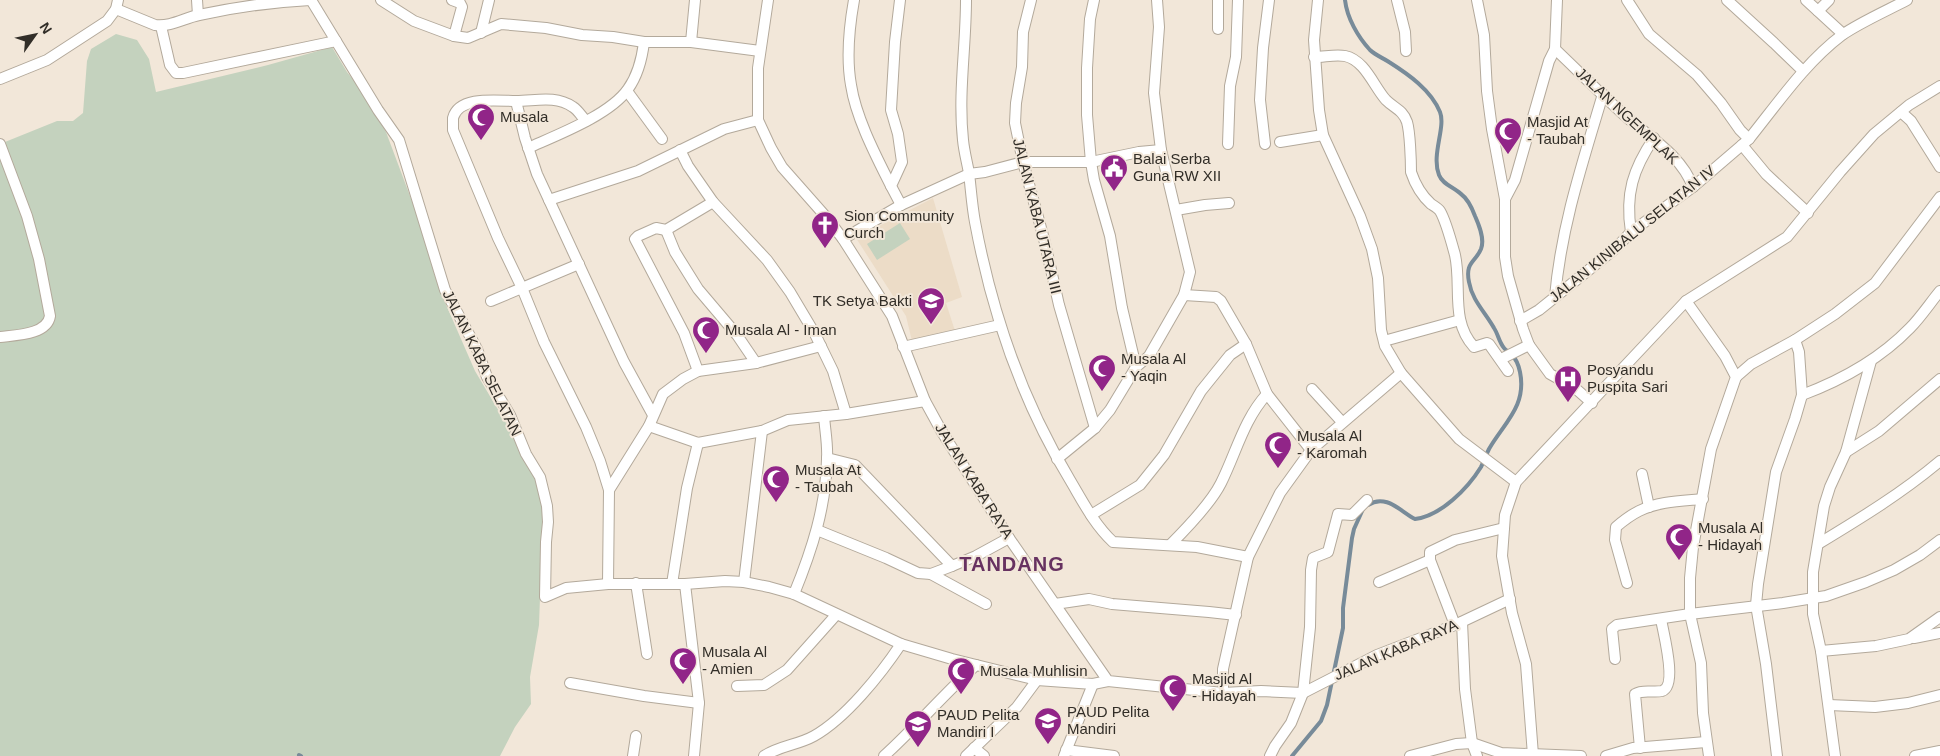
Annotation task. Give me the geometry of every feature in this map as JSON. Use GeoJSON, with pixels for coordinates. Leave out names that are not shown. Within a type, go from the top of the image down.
{"type":"FeatureCollection","features":[{"type":"Feature","properties":{"kind":"street"},"geometry":{"type":"LineString","coordinates":[[197,0],[198,15]]}},
{"type":"Feature","properties":{"kind":"street"},"geometry":{"type":"LineString","coordinates":[[0,79],[47,60],[62,51],[107,22],[117,4],[155,25],[161,26],[175,24],[198,15],[238,5],[310,0]]}},
{"type":"Feature","properties":{"kind":"street","name":"JALAN KABA SELATAN"},"geometry":{"type":"LineString","coordinates":[[310,0],[399,140],[445,290],[476,350],[487,377],[510,415],[526,454],[540,477],[547,506],[548,522],[545,598],[566,588],[608,584]]}},
{"type":"Feature","properties":{"kind":"street"},"geometry":{"type":"LineString","coordinates":[[381,0],[414,21],[454,36],[468,38],[501,24],[546,28],[582,36],[613,37],[644,42],[691,42],[760,51]]}},
{"type":"Feature","properties":{"kind":"street"},"geometry":{"type":"LineString","coordinates":[[452,0],[460,3],[462,7],[454,36]]}},
{"type":"Feature","properties":{"kind":"street"},"geometry":{"type":"LineString","coordinates":[[481,32],[489,0]]}},
{"type":"Feature","properties":{"kind":"street"},"geometry":{"type":"LineString","coordinates":[[691,42],[695,0]]}},
{"type":"Feature","properties":{"kind":"street","name":"JALAN KABA RAYA"},"geometry":{"type":"LineString","coordinates":[[768,0],[760,51],[758,120],[771,148],[782,167],[843,239],[892,316],[925,400],[942,432],[1009,538],[1108,681]]}},
{"type":"Feature","properties":{"kind":"street"},"geometry":{"type":"LineString","coordinates":[[854,0],[848,36],[851,85],[863,123],[901,205]]}},
{"type":"Feature","properties":{"kind":"street"},"geometry":{"type":"LineString","coordinates":[[891,186],[902,162],[898,134],[891,110],[895,42],[900,0]]}},
{"type":"Feature","properties":{"kind":"street"},"geometry":{"type":"LineString","coordinates":[[966,0],[961,105],[963,141],[974,220],[986,276],[1000,326],[1029,403],[1057,459],[1101,530],[1113,542],[1197,546],[1248,557]]}},
{"type":"Feature","properties":{"kind":"street","name":"JALAN KABA UTARA III"},"geometry":{"type":"LineString","coordinates":[[1031,0],[1023,32],[1022,68],[1016,103],[1015,123],[1023,162],[1044,239],[1058,305],[1095,428]]}},
{"type":"Feature","properties":{"kind":"street"},"geometry":{"type":"LineString","coordinates":[[1094,0],[1090,18],[1087,68],[1087,115],[1091,162],[1094,180],[1110,236],[1122,308],[1136,367]]}},
{"type":"Feature","properties":{"kind":"street"},"geometry":{"type":"LineString","coordinates":[[1057,459],[1095,428],[1110,410],[1136,367],[1149,356],[1184,295],[1190,272],[1161,150],[1154,93],[1159,27],[1157,0]]}},
{"type":"Feature","properties":{"kind":"street"},"geometry":{"type":"LineString","coordinates":[[1218,0],[1218,29]]}},
{"type":"Feature","properties":{"kind":"street"},"geometry":{"type":"LineString","coordinates":[[1228,144],[1230,86],[1236,57],[1238,0]]}},
{"type":"Feature","properties":{"kind":"street"},"geometry":{"type":"LineString","coordinates":[[1265,144],[1260,100],[1263,48],[1269,0]]}},
{"type":"Feature","properties":{"kind":"street"},"geometry":{"type":"LineString","coordinates":[[1318,0],[1314,57],[1323,135],[1360,216],[1372,249],[1378,278],[1381,330],[1384,341],[1401,373],[1459,439],[1516,482]]}},
{"type":"Feature","properties":{"kind":"street"},"geometry":{"type":"LineString","coordinates":[[1397,0],[1405,32],[1406,51]]}},
{"type":"Feature","properties":{"kind":"street"},"geometry":{"type":"LineString","coordinates":[[1477,0],[1484,35],[1492,129],[1506,199],[1505,257],[1520,321],[1529,345],[1550,374],[1574,388],[1592,402]]}},
{"type":"Feature","properties":{"kind":"street"},"geometry":{"type":"LineString","coordinates":[[1506,199],[1515,180],[1549,61],[1555,49],[1556,0]]}},
{"type":"Feature","properties":{"kind":"street"},"geometry":{"type":"LineString","coordinates":[[1626,0],[1649,34],[1697,75],[1721,103],[1740,130],[1766,174],[1808,213]]}},
{"type":"Feature","properties":{"kind":"street"},"geometry":{"type":"LineString","coordinates":[[1726,0],[1803,71]]}},
{"type":"Feature","properties":{"kind":"street"},"geometry":{"type":"LineString","coordinates":[[1806,0],[1843,34]]}},
{"type":"Feature","properties":{"kind":"street"},"geometry":{"type":"LineString","coordinates":[[1818,11],[1828,0]]}},
{"type":"Feature","properties":{"kind":"street","name":"JALAN KINIBALU SELATAN IV"},"geometry":{"type":"LineString","coordinates":[[1520,321],[1539,310],[1616,248],[1631,232],[1693,188],[1746,142],[1803,71],[1843,34],[1900,2]]}},
{"type":"Feature","properties":{"kind":"street"},"geometry":{"type":"LineString","coordinates":[[161,26],[170,65],[176,73],[336,41]]}},
{"type":"Feature","properties":{"kind":"street"},"geometry":{"type":"LineString","coordinates":[[528,148],[586,121],[627,91],[636,75],[644,42]]}},
{"type":"Feature","properties":{"kind":"street","name":"JALAN NGEMPLAK"},"geometry":{"type":"LineString","coordinates":[[1555,49],[1674,158],[1689,178],[1693,188]]}},
{"type":"Feature","properties":{"kind":"street"},"geometry":{"type":"LineString","coordinates":[[1314,57],[1344,55],[1351,58],[1364,70],[1386,100],[1400,109],[1407,125],[1410,172],[1425,197],[1440,211],[1454,251],[1460,320],[1472,346],[1489,344],[1508,371]]}},
{"type":"Feature","properties":{"kind":"street"},"geometry":{"type":"LineString","coordinates":[[1533,755],[1526,664],[1510,599],[1502,556],[1504,515],[1516,482],[1686,301],[1787,237],[1874,134],[1909,105],[1940,86]]}},
{"type":"Feature","properties":{"kind":"street"},"geometry":{"type":"LineString","coordinates":[[627,91],[662,139]]}},
{"type":"Feature","properties":{"kind":"street"},"geometry":{"type":"LineString","coordinates":[[1555,297],[1558,262],[1568,210],[1603,94]]}},
{"type":"Feature","properties":{"kind":"street"},"geometry":{"type":"LineString","coordinates":[[586,121],[575,107],[546,98],[516,101],[492,99],[469,103],[458,111],[454,117],[453,130],[544,342],[593,444],[609,490],[608,584],[685,584],[725,581],[744,582],[768,587],[794,594],[901,644],[1037,680],[1093,684],[1108,681],[1223,693],[1261,691],[1303,693]]}},
{"type":"Feature","properties":{"kind":"street"},"geometry":{"type":"LineString","coordinates":[[516,101],[528,148],[549,200],[624,362],[653,416]]}},
{"type":"Feature","properties":{"kind":"street"},"geometry":{"type":"LineString","coordinates":[[1901,112],[1911,121],[1940,167]]}},
{"type":"Feature","properties":{"kind":"street"},"geometry":{"type":"LineString","coordinates":[[549,200],[638,171],[724,129],[758,120]]}},
{"type":"Feature","properties":{"kind":"street"},"geometry":{"type":"LineString","coordinates":[[1280,142],[1323,135]]}},
{"type":"Feature","properties":{"kind":"street"},"geometry":{"type":"LineString","coordinates":[[1631,232],[1629,218],[1630,200],[1636,168],[1654,138]]}},
{"type":"Feature","properties":{"kind":"street"},"geometry":{"type":"LineString","coordinates":[[0,144],[27,216],[39,259],[50,316],[46,325],[39,330],[0,337]]}},
{"type":"Feature","properties":{"kind":"street"},"geometry":{"type":"LineString","coordinates":[[680,150],[688,166],[713,202],[767,260],[790,292],[821,346],[832,371],[846,414]]}},
{"type":"Feature","properties":{"kind":"street"},"geometry":{"type":"LineString","coordinates":[[843,239],[901,205],[969,174],[985,172],[1023,162],[1091,162],[1139,152],[1161,150]]}},
{"type":"Feature","properties":{"kind":"street"},"geometry":{"type":"LineString","coordinates":[[1708,756],[1701,663],[1690,614],[1690,578],[1692,555],[1711,449],[1736,377],[1751,364],[1795,340],[1835,314],[1875,283],[1940,197]]}},
{"type":"Feature","properties":{"kind":"street"},"geometry":{"type":"LineString","coordinates":[[698,371],[684,333],[635,239],[656,228],[666,230],[713,202]]}},
{"type":"Feature","properties":{"kind":"street"},"geometry":{"type":"LineString","coordinates":[[1176,210],[1229,203]]}},
{"type":"Feature","properties":{"kind":"street"},"geometry":{"type":"LineString","coordinates":[[666,230],[675,252],[698,288],[737,335],[756,363]]}},
{"type":"Feature","properties":{"kind":"street"},"geometry":{"type":"LineString","coordinates":[[491,301],[580,264]]}},
{"type":"Feature","properties":{"kind":"street"},"geometry":{"type":"LineString","coordinates":[[1802,396],[1870,361],[1911,327],[1940,291]]}},
{"type":"Feature","properties":{"kind":"street"},"geometry":{"type":"LineString","coordinates":[[1184,295],[1216,297],[1221,301],[1246,344],[1267,394],[1311,450]]}},
{"type":"Feature","properties":{"kind":"street"},"geometry":{"type":"LineString","coordinates":[[1686,301],[1725,356],[1736,377]]}},
{"type":"Feature","properties":{"kind":"street"},"geometry":{"type":"LineString","coordinates":[[1384,341],[1460,320]]}},
{"type":"Feature","properties":{"kind":"street"},"geometry":{"type":"LineString","coordinates":[[903,347],[1000,326]]}},
{"type":"Feature","properties":{"kind":"street"},"geometry":{"type":"LineString","coordinates":[[1777,756],[1766,664],[1756,605],[1776,472],[1796,419],[1802,396],[1799,352],[1795,340]]}},
{"type":"Feature","properties":{"kind":"street"},"geometry":{"type":"LineString","coordinates":[[1091,515],[1140,485],[1164,455],[1201,391],[1230,355],[1246,344]]}},
{"type":"Feature","properties":{"kind":"street"},"geometry":{"type":"LineString","coordinates":[[1501,359],[1529,345]]}},
{"type":"Feature","properties":{"kind":"street"},"geometry":{"type":"LineString","coordinates":[[609,490],[649,426],[663,394],[698,371],[756,363],[821,346]]}},
{"type":"Feature","properties":{"kind":"street"},"geometry":{"type":"LineString","coordinates":[[1835,756],[1821,651],[1812,614],[1813,572],[1824,506],[1830,487],[1846,452],[1870,361]]}},
{"type":"Feature","properties":{"kind":"street"},"geometry":{"type":"LineString","coordinates":[[1223,693],[1223,670],[1248,557],[1280,493],[1311,450],[1401,373]]}},
{"type":"Feature","properties":{"kind":"street"},"geometry":{"type":"LineString","coordinates":[[1846,452],[1878,431],[1940,379]]}},
{"type":"Feature","properties":{"kind":"street"},"geometry":{"type":"LineString","coordinates":[[1312,389],[1342,422]]}},
{"type":"Feature","properties":{"kind":"street"},"geometry":{"type":"LineString","coordinates":[[1170,545],[1188,527],[1221,484],[1247,422],[1267,394]]}},
{"type":"Feature","properties":{"kind":"street"},"geometry":{"type":"LineString","coordinates":[[649,426],[698,443],[762,431],[788,420],[846,414],[925,400]]}},
{"type":"Feature","properties":{"kind":"street"},"geometry":{"type":"LineString","coordinates":[[794,594],[812,549],[823,506],[827,458],[824,416]]}},
{"type":"Feature","properties":{"kind":"street"},"geometry":{"type":"LineString","coordinates":[[744,582],[762,431]]}},
{"type":"Feature","properties":{"kind":"street"},"geometry":{"type":"LineString","coordinates":[[672,584],[687,488],[698,443]]}},
{"type":"Feature","properties":{"kind":"street"},"geometry":{"type":"LineString","coordinates":[[827,458],[855,465],[952,566]]}},
{"type":"Feature","properties":{"kind":"street"},"geometry":{"type":"LineString","coordinates":[[1818,544],[1874,510],[1918,480],[1940,460]]}},
{"type":"Feature","properties":{"kind":"street"},"geometry":{"type":"LineString","coordinates":[[1642,474],[1648,507]]}},
{"type":"Feature","properties":{"kind":"street"},"geometry":{"type":"LineString","coordinates":[[1627,583],[1615,540],[1616,527],[1632,515],[1648,507],[1658,504],[1703,499]]}},
{"type":"Feature","properties":{"kind":"street"},"geometry":{"type":"LineString","coordinates":[[1270,756],[1291,724],[1303,693],[1310,627],[1313,558],[1328,552],[1338,514],[1352,515],[1367,500]]}},
{"type":"Feature","properties":{"kind":"street"},"geometry":{"type":"LineString","coordinates":[[1478,756],[1472,742],[1459,623],[1428,555],[1436,548],[1455,540],[1504,528]]}},
{"type":"Feature","properties":{"kind":"street"},"geometry":{"type":"LineString","coordinates":[[817,530],[918,573],[931,574],[986,604]]}},
{"type":"Feature","properties":{"kind":"street"},"geometry":{"type":"LineString","coordinates":[[931,574],[976,556],[1009,538]]}},
{"type":"Feature","properties":{"kind":"street"},"geometry":{"type":"LineString","coordinates":[[1616,659],[1612,629],[1614,627],[1690,614],[1812,599],[1866,582],[1894,570],[1920,555],[1940,540]]}},
{"type":"Feature","properties":{"kind":"street"},"geometry":{"type":"LineString","coordinates":[[1379,582],[1430,560]]}},
{"type":"Feature","properties":{"kind":"street"},"geometry":{"type":"LineString","coordinates":[[636,583],[647,654]]}},
{"type":"Feature","properties":{"kind":"street"},"geometry":{"type":"LineString","coordinates":[[685,584],[699,703],[694,756]]}},
{"type":"Feature","properties":{"kind":"street"},"geometry":{"type":"LineString","coordinates":[[1054,604],[1089,599],[1112,604],[1236,615]]}},
{"type":"Feature","properties":{"kind":"street","name":"JALAN KABA RAYA"},"geometry":{"type":"LineString","coordinates":[[1303,693],[1351,667],[1459,623],[1510,599]]}},
{"type":"Feature","properties":{"kind":"street"},"geometry":{"type":"LineString","coordinates":[[737,686],[764,685],[787,670],[836,615]]}},
{"type":"Feature","properties":{"kind":"street"},"geometry":{"type":"LineString","coordinates":[[1909,639],[1940,617]]}},
{"type":"Feature","properties":{"kind":"street"},"geometry":{"type":"LineString","coordinates":[[1640,748],[1635,694],[1638,692],[1663,691],[1670,682],[1670,668],[1661,619]]}},
{"type":"Feature","properties":{"kind":"street"},"geometry":{"type":"LineString","coordinates":[[1821,651],[1876,646],[1940,634]]}},
{"type":"Feature","properties":{"kind":"street"},"geometry":{"type":"LineString","coordinates":[[764,756],[813,736],[830,724],[882,672],[901,644]]}},
{"type":"Feature","properties":{"kind":"street"},"geometry":{"type":"LineString","coordinates":[[884,756],[976,665]]}},
{"type":"Feature","properties":{"kind":"street"},"geometry":{"type":"LineString","coordinates":[[966,756],[1016,707],[1037,680]]}},
{"type":"Feature","properties":{"kind":"street"},"geometry":{"type":"LineString","coordinates":[[570,683],[644,696],[699,703]]}},
{"type":"Feature","properties":{"kind":"street"},"geometry":{"type":"LineString","coordinates":[[1093,684],[1065,753],[1114,756]]}},
{"type":"Feature","properties":{"kind":"street"},"geometry":{"type":"LineString","coordinates":[[1829,705],[1874,707],[1908,703],[1940,695]]}},
{"type":"Feature","properties":{"kind":"street"},"geometry":{"type":"LineString","coordinates":[[633,756],[636,736]]}},
{"type":"Feature","properties":{"kind":"street"},"geometry":{"type":"LineString","coordinates":[[1410,756],[1456,744],[1472,742],[1501,752],[1581,756]]}},
{"type":"Feature","properties":{"kind":"street"},"geometry":{"type":"LineString","coordinates":[[1606,756],[1640,748],[1706,742]]}},
{"type":"Feature","properties":{"kind":"street"},"geometry":{"type":"LineString","coordinates":[[974,748],[984,756]]}},
{"type":"Feature","properties":{"kind":"street"},"geometry":{"type":"LineString","coordinates":[[1915,756],[1940,751]]}},
{"type":"Feature","properties":{"kind":"shaded area"},"geometry":{"type":"Polygon","coordinates":[[[933,198],[962,297],[946,303],[956,334],[912,341],[906,316],[856,238],[933,198]]]}},
{"type":"Feature","properties":{"kind":"green space"},"geometry":{"type":"Polygon","coordinates":[[[116,34],[137,40],[149,59],[156,92],[268,65],[332,47],[347,72],[364,93],[386,132],[428,244],[434,273],[444,300],[475,371],[519,445],[541,491],[544,553],[541,570],[539,625],[530,677],[531,704],[515,727],[500,756],[0,756],[0,144],[57,121],[73,121],[83,113],[87,61],[91,49],[116,34]]]}},
{"type":"Feature","properties":{"kind":"green space"},"geometry":{"type":"Polygon","coordinates":[[[900,223],[910,239],[877,260],[867,244],[900,223]]]}},
{"type":"Feature","properties":{"kind":"waterway"},"geometry":{"type":"LineString","coordinates":[[1345,0],[1357,33],[1370,50],[1418,83],[1431,97],[1440,112],[1441,125],[1437,150],[1439,175],[1446,184],[1468,201],[1482,237],[1479,254],[1468,270],[1471,288],[1502,346],[1516,361],[1520,372],[1521,384],[1520,395],[1513,413],[1489,449],[1481,467],[1469,484],[1453,500],[1434,513],[1415,519],[1387,502],[1381,501],[1368,505]]}},
{"type":"Feature","properties":{"kind":"waterway"},"geometry":{"type":"LineString","coordinates":[[1292,756],[1321,721],[1327,705],[1343,628],[1343,608],[1352,538],[1363,509]]}},
{"type":"Feature","properties":{"kind":"place","name":"Musala"},"geometry":{"type":"Point","coordinates":[481,141]}},
{"type":"Feature","properties":{"kind":"place","name":"Masjid At - Taubah"},"geometry":{"type":"Point","coordinates":[1508,155]}},
{"type":"Feature","properties":{"kind":"place","name":"Balai Serba Guna RW XII"},"geometry":{"type":"Point","coordinates":[1114,192]}},
{"type":"Feature","properties":{"kind":"place","name":"Sion Community Curch"},"geometry":{"type":"Point","coordinates":[825,249]}},
{"type":"Feature","properties":{"kind":"place","name":"TK Setya Bakti"},"geometry":{"type":"Point","coordinates":[931,325]}},
{"type":"Feature","properties":{"kind":"place","name":"Musala Al - Iman"},"geometry":{"type":"Point","coordinates":[706,354]}},
{"type":"Feature","properties":{"kind":"place","name":"Musala Al - Yaqin"},"geometry":{"type":"Point","coordinates":[1102,392]}},
{"type":"Feature","properties":{"kind":"place","name":"Posyandu Puspita Sari"},"geometry":{"type":"Point","coordinates":[1568,403]}},
{"type":"Feature","properties":{"kind":"place","name":"Musala Al - Karomah"},"geometry":{"type":"Point","coordinates":[1278,469]}},
{"type":"Feature","properties":{"kind":"place","name":"Musala At - Taubah"},"geometry":{"type":"Point","coordinates":[776,503]}},
{"type":"Feature","properties":{"kind":"place","name":"Musala Al - Hidayah"},"geometry":{"type":"Point","coordinates":[1679,561]}},
{"type":"Feature","properties":{"kind":"place","name":"Musala Al - Amien"},"geometry":{"type":"Point","coordinates":[683,685]}},
{"type":"Feature","properties":{"kind":"place","name":"Musala Muhlisin"},"geometry":{"type":"Point","coordinates":[961,695]}},
{"type":"Feature","properties":{"kind":"place","name":"Masjid Al - Hidayah"},"geometry":{"type":"Point","coordinates":[1173,712]}},
{"type":"Feature","properties":{"kind":"place","name":"PAUD Pelita Mandiri"},"geometry":{"type":"Point","coordinates":[1048,745]}},
{"type":"Feature","properties":{"kind":"place","name":"PAUD Pelita Mandiri I"},"geometry":{"type":"Point","coordinates":[918,748]}},
{"type":"Feature","properties":{"kind":"district","name":"TANDANG"},"geometry":{"type":"Point","coordinates":[1012,564]}}]}
